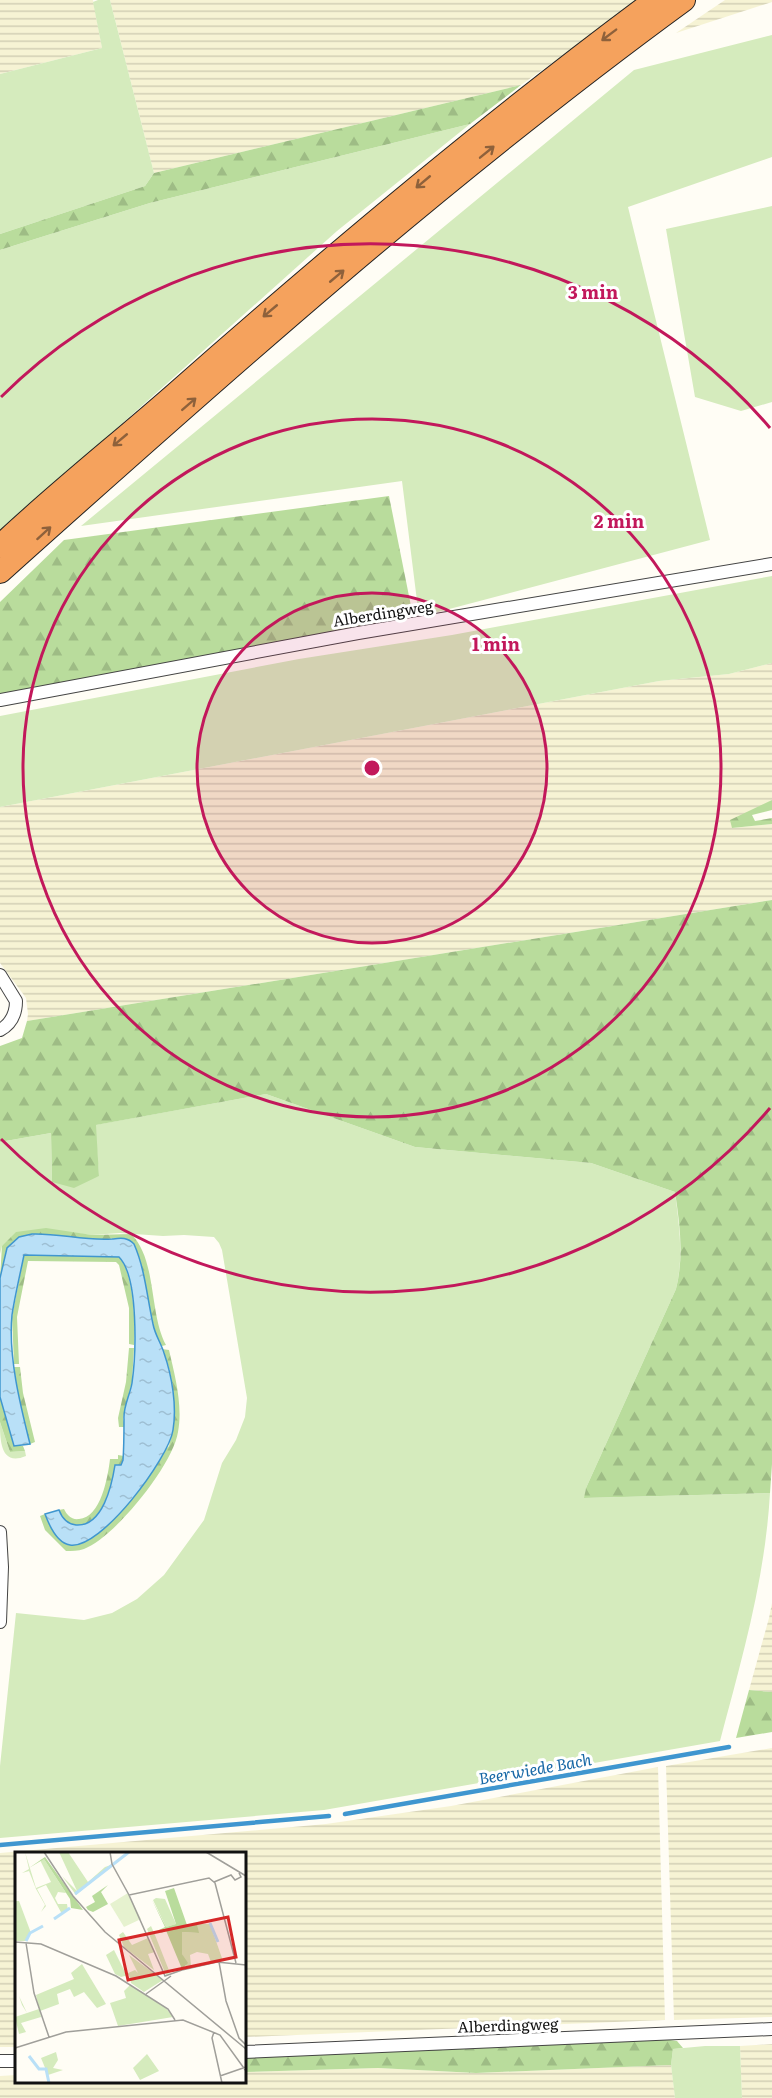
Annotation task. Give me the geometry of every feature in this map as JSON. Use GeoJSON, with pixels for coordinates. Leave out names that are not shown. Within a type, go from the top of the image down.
{"type":"FeatureCollection","features":[{"type":"Feature","properties":{"kind":"highway"},"geometry":{"type":"LineString","coordinates":[[0,546],[115,443],[346,246],[469,144],[656,0]]}},
{"type":"Feature","properties":{"kind":"highway"},"geometry":{"type":"LineString","coordinates":[[0,572],[359,257],[512,132],[684,0]]}},
{"type":"Feature","properties":{"kind":"street","name":"Alberdingweg"},"geometry":{"type":"LineString","coordinates":[[0,700],[358,633],[772,564]]}},
{"type":"Feature","properties":{"kind":"street"},"geometry":{"type":"LineString","coordinates":[[0,975],[16,1001],[13,1018],[0,1030]]}},
{"type":"Feature","properties":{"kind":"street"},"geometry":{"type":"LineString","coordinates":[[0,1532],[2,1567],[0,1622]]}},
{"type":"Feature","properties":{"kind":"street","name":"Alberdingweg"},"geometry":{"type":"LineString","coordinates":[[246,2052],[772,2029]]}},
{"type":"Feature","properties":{"kind":"shaded area"},"geometry":{"type":"Polygon","coordinates":[[[0,0],[93,0],[102,48],[0,74],[0,0]]]}},
{"type":"Feature","properties":{"kind":"shaded area"},"geometry":{"type":"Polygon","coordinates":[[[110,0],[641,0],[521,85],[154,173],[110,0]]]}},
{"type":"Feature","properties":{"kind":"shaded area"},"geometry":{"type":"Polygon","coordinates":[[[725,0],[772,0],[772,2],[676,33],[725,0]]]}},
{"type":"Feature","properties":{"kind":"shaded area"},"geometry":{"type":"Polygon","coordinates":[[[772,663],[772,800],[732,828],[772,824],[772,900],[27,1021],[26,998],[0,963],[0,807],[659,681],[729,674],[772,663]]]}},
{"type":"Feature","properties":{"kind":"shaded area"},"geometry":{"type":"Polygon","coordinates":[[[772,1603],[772,1692],[749,1690],[769,1618],[772,1603]]]}},
{"type":"Feature","properties":{"kind":"shaded area"},"geometry":{"type":"Polygon","coordinates":[[[772,1748],[772,2017],[674,2020],[666,1766],[772,1748]]]}},
{"type":"Feature","properties":{"kind":"shaded area"},"geometry":{"type":"Polygon","coordinates":[[[658,1767],[665,2020],[246,2037],[246,1852],[15,1852],[15,2047],[0,2047],[0,1853],[326,1824],[451,1806],[658,1767]]]}},
{"type":"Feature","properties":{"kind":"shaded area"},"geometry":{"type":"Polygon","coordinates":[[[772,2044],[772,2098],[742,2098],[740,2046],[772,2044]]]}},
{"type":"Feature","properties":{"kind":"shaded area"},"geometry":{"type":"Polygon","coordinates":[[[671,2065],[675,2098],[0,2098],[0,2076],[15,2075],[15,2083],[246,2083],[246,2072],[378,2068],[476,2073],[671,2065]]]}},
{"type":"Feature","properties":{"kind":"green space"},"geometry":{"type":"Polygon","coordinates":[[[110,0],[154,173],[145,186],[0,234],[0,74],[102,48],[93,2],[110,0]]]}},
{"type":"Feature","properties":{"kind":"green space"},"geometry":{"type":"Polygon","coordinates":[[[772,35],[772,157],[628,207],[710,540],[419,617],[402,481],[81,526],[634,70],[772,35]]]}},
{"type":"Feature","properties":{"kind":"green space"},"geometry":{"type":"Polygon","coordinates":[[[521,85],[470,124],[150,203],[0,250],[0,234],[145,186],[154,173],[521,85]]]}},
{"type":"Feature","properties":{"kind":"green space"},"geometry":{"type":"Polygon","coordinates":[[[470,124],[337,231],[0,533],[0,250],[150,203],[470,124]]]}},
{"type":"Feature","properties":{"kind":"green space"},"geometry":{"type":"Polygon","coordinates":[[[772,206],[772,402],[741,411],[695,397],[666,229],[772,206]]]}},
{"type":"Feature","properties":{"kind":"green space"},"geometry":{"type":"Polygon","coordinates":[[[389,496],[413,616],[0,694],[0,602],[64,540],[389,496]]]}},
{"type":"Feature","properties":{"kind":"green space"},"geometry":{"type":"Polygon","coordinates":[[[772,576],[772,663],[729,674],[659,681],[0,807],[0,716],[299,659],[452,635],[772,576]]]}},
{"type":"Feature","properties":{"kind":"green space"},"geometry":{"type":"Polygon","coordinates":[[[772,800],[772,810],[752,815],[755,821],[772,818],[772,824],[732,828],[730,820],[772,800]]]}},
{"type":"Feature","properties":{"kind":"green space"},"geometry":{"type":"Polygon","coordinates":[[[772,900],[772,1464],[770,1493],[584,1498],[586,1488],[676,1289],[681,1253],[675,1192],[591,1163],[415,1147],[266,1094],[96,1125],[99,1176],[74,1188],[52,1182],[51,1133],[0,1142],[0,1046],[22,1038],[27,1021],[772,900]]]}},
{"type":"Feature","properties":{"kind":"green space"},"geometry":{"type":"Polygon","coordinates":[[[266,1094],[415,1147],[591,1163],[675,1192],[680,1253],[676,1289],[586,1488],[585,1498],[770,1493],[758,1588],[720,1741],[324,1810],[0,1838],[0,1766],[16,1613],[84,1620],[112,1613],[137,1599],[164,1575],[204,1520],[222,1463],[236,1440],[245,1417],[247,1398],[222,1250],[214,1237],[73,1233],[2,1246],[0,1254],[0,1142],[51,1133],[52,1182],[99,1176],[95,1125],[266,1094]]]}},
{"type":"Feature","properties":{"kind":"green space"},"geometry":{"type":"Polygon","coordinates":[[[46,1228],[92,1235],[131,1234],[145,1258],[157,1318],[166,1345],[162,1346],[157,1340],[137,1252],[121,1238],[93,1240],[72,1238],[7,1248],[0,1278],[2,1246],[16,1232],[46,1228]]]}},
{"type":"Feature","properties":{"kind":"green space"},"geometry":{"type":"Polygon","coordinates":[[[24,1255],[119,1257],[128,1274],[130,1285],[134,1312],[134,1345],[129,1344],[129,1308],[119,1265],[116,1262],[28,1261],[17,1317],[19,1364],[14,1364],[12,1317],[24,1255]]]}},
{"type":"Feature","properties":{"kind":"green space"},"geometry":{"type":"Polygon","coordinates":[[[129,1348],[134,1348],[132,1382],[123,1418],[125,1427],[119,1427],[118,1418],[126,1382],[129,1348]]]}},
{"type":"Feature","properties":{"kind":"green space"},"geometry":{"type":"Polygon","coordinates":[[[162,1349],[169,1350],[179,1401],[178,1432],[166,1463],[141,1498],[111,1530],[84,1549],[66,1551],[45,1530],[40,1516],[45,1514],[50,1526],[67,1545],[169,1446],[172,1435],[174,1398],[170,1372],[162,1349]]]}},
{"type":"Feature","properties":{"kind":"green space"},"geometry":{"type":"Polygon","coordinates":[[[14,1367],[20,1367],[23,1393],[35,1442],[30,1444],[18,1394],[14,1367]]]}},
{"type":"Feature","properties":{"kind":"green space"},"geometry":{"type":"Polygon","coordinates":[[[0,1397],[14,1446],[23,1446],[25,1451],[10,1452],[0,1422],[0,1397]]]}},
{"type":"Feature","properties":{"kind":"green space"},"geometry":{"type":"Polygon","coordinates":[[[0,1422],[10,1452],[25,1451],[26,1456],[11,1458],[6,1455],[1,1443],[0,1422]]]}},
{"type":"Feature","properties":{"kind":"green space"},"geometry":{"type":"Polygon","coordinates":[[[118,1455],[124,1456],[121,1465],[115,1465],[108,1493],[99,1512],[85,1524],[76,1525],[67,1522],[59,1510],[64,1509],[74,1519],[87,1517],[93,1512],[102,1495],[110,1459],[118,1459],[118,1455]]]}},
{"type":"Feature","properties":{"kind":"green space"},"geometry":{"type":"Polygon","coordinates":[[[749,1690],[772,1692],[772,1732],[736,1738],[749,1690]]]}},
{"type":"Feature","properties":{"kind":"green space"},"geometry":{"type":"Polygon","coordinates":[[[663,2039],[677,2041],[683,2048],[673,2049],[671,2065],[476,2073],[378,2068],[246,2072],[246,2057],[663,2039]]]}},
{"type":"Feature","properties":{"kind":"green space"},"geometry":{"type":"Polygon","coordinates":[[[740,2046],[742,2098],[675,2098],[671,2065],[673,2049],[740,2046]]]}},
{"type":"Feature","properties":{"kind":"water"},"geometry":{"type":"Polygon","coordinates":[[[32,1234],[91,1239],[124,1238],[134,1244],[143,1273],[154,1328],[167,1362],[173,1391],[173,1430],[169,1443],[147,1480],[132,1500],[99,1533],[83,1543],[70,1545],[57,1537],[45,1514],[59,1510],[65,1520],[76,1525],[85,1524],[93,1519],[104,1503],[115,1465],[121,1465],[124,1414],[133,1370],[135,1336],[133,1298],[130,1281],[119,1257],[24,1255],[11,1331],[13,1363],[30,1444],[14,1446],[0,1397],[0,1278],[7,1248],[19,1237],[32,1234]]]}},
{"type":"Feature","properties":{"kind":"waterway","name":"Beerwiede Bach"},"geometry":{"type":"LineString","coordinates":[[345,1814],[729,1747]]}},
{"type":"Feature","properties":{"kind":"waterway","name":"Beerwiede Bach"},"geometry":{"type":"LineString","coordinates":[[0,1845],[329,1816]]}}]}
